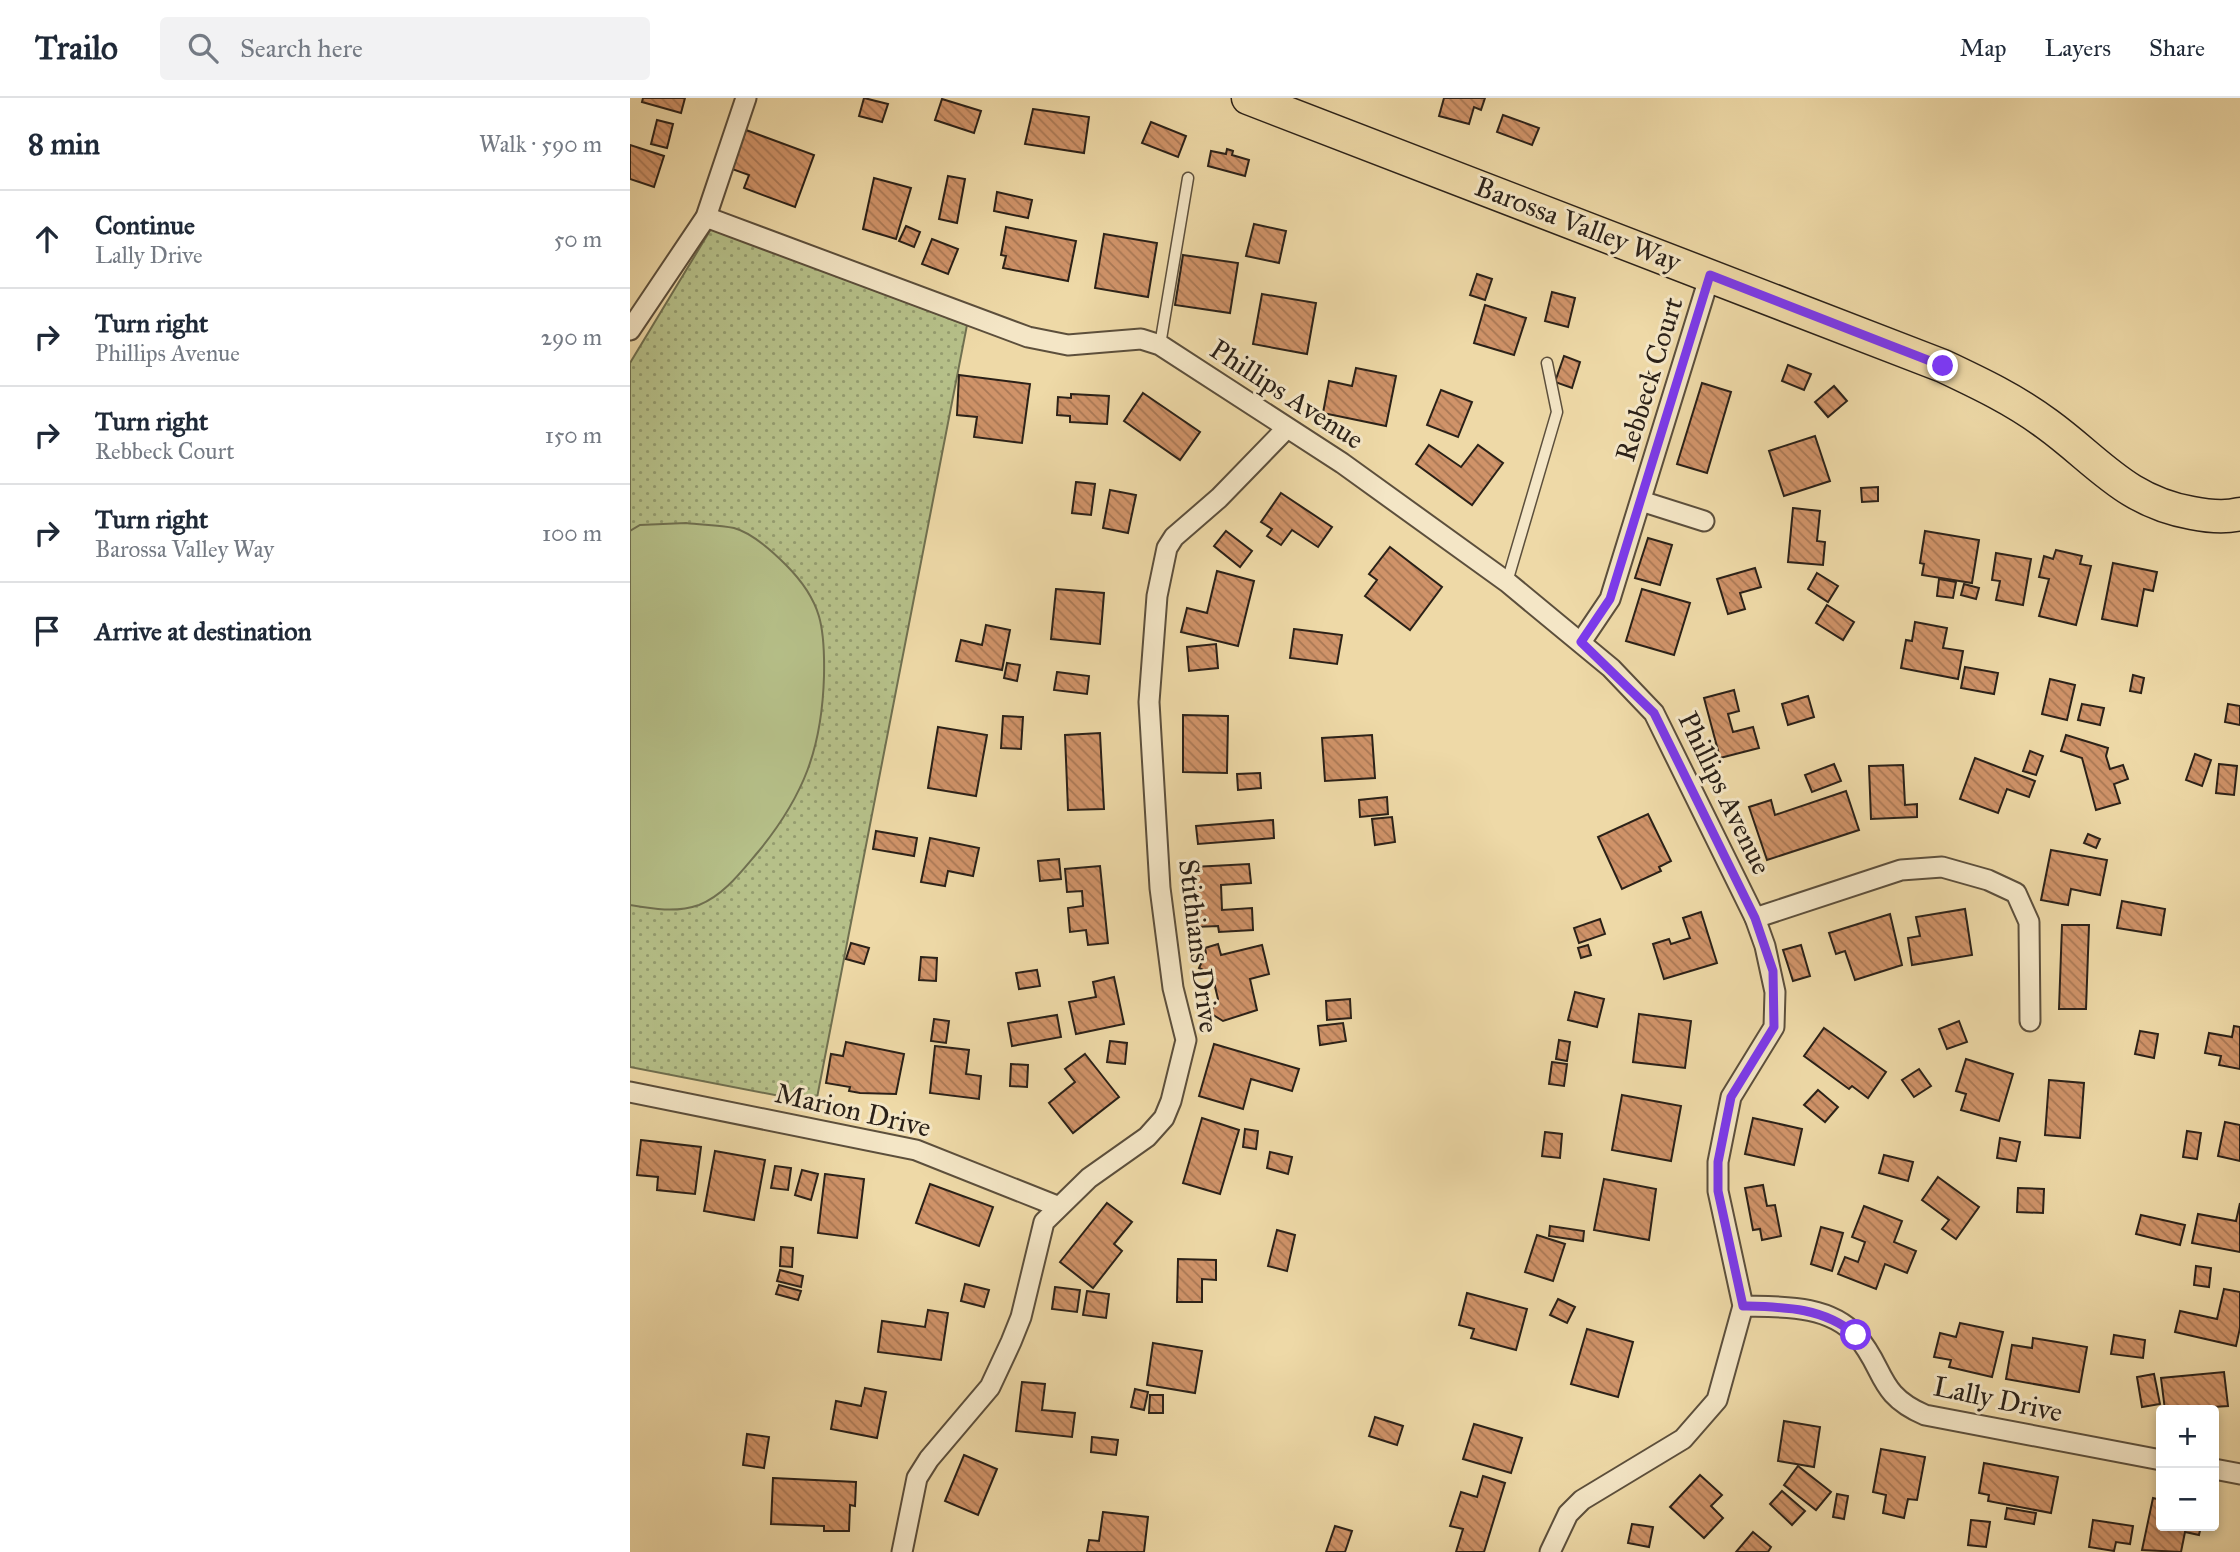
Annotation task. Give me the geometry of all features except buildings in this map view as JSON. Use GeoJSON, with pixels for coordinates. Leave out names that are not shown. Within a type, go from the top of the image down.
{"type":"FeatureCollection","features":[{"type":"Feature","properties":{"kind":"main road","name":"Barossa Valley Way"},"geometry":{"type":"LineString","coordinates":[[1248,98],[1710,275],[1978,383],[2047,423],[2108,476],[2165,508],[2202,515],[2240,514]]}},
{"type":"Feature","properties":{"kind":"street"},"geometry":{"type":"LineString","coordinates":[[630,330],[706,217],[746,98]]}},
{"type":"Feature","properties":{"kind":"street","name":"Phillips Avenue"},"geometry":{"type":"LineString","coordinates":[[706,217],[1028,337],[1068,345],[1141,339],[1160,345],[1342,463],[1507,582],[1581,642],[1654,713],[1755,918],[1773,971],[1774,1027],[1731,1097],[1718,1162],[1718,1191],[1743,1306],[1717,1400],[1683,1439],[1582,1500],[1568,1514],[1550,1552]]}},
{"type":"Feature","properties":{"kind":"street","name":"Rebbeck Court"},"geometry":{"type":"LineString","coordinates":[[1581,642],[1610,599],[1710,275]]}},
{"type":"Feature","properties":{"kind":"street","name":"Stithians Drive"},"geometry":{"type":"LineString","coordinates":[[902,1552],[918,1478],[929,1459],[995,1379],[1021,1317],[1044,1222],[1057,1206],[1089,1178],[1147,1137],[1164,1118],[1171,1101],[1186,1040],[1174,988],[1160,888],[1149,702],[1157,596],[1167,548],[1174,537],[1219,498],[1286,429]]}},
{"type":"Feature","properties":{"kind":"street","name":"Rebbeck Court"},"geometry":{"type":"LineString","coordinates":[[1641,501],[1704,521]]}},
{"type":"Feature","properties":{"kind":"street"},"geometry":{"type":"LineString","coordinates":[[1755,918],[1901,870],[1942,867],[1989,880],[2016,893],[2029,922],[2030,1021]]}},
{"type":"Feature","properties":{"kind":"street","name":"Marion Drive"},"geometry":{"type":"LineString","coordinates":[[630,1092],[916,1150],[1057,1206]]}},
{"type":"Feature","properties":{"kind":"street","name":"Lally Drive"},"geometry":{"type":"LineString","coordinates":[[1743,1306],[1806,1310],[1843,1324],[1867,1350],[1894,1398],[1925,1415],[2156,1459]]}},
{"type":"Feature","properties":{"kind":"street"},"geometry":{"type":"LineString","coordinates":[[2219,1470],[2240,1474]]}},
{"type":"Feature","properties":{"kind":"lane"},"geometry":{"type":"LineString","coordinates":[[1160,345],[1188,178]]}},
{"type":"Feature","properties":{"kind":"lane"},"geometry":{"type":"LineString","coordinates":[[1507,582],[1557,412],[1547,363]]}},
{"type":"Feature","properties":{"kind":"green space"},"geometry":{"type":"Polygon","coordinates":[[[711,229],[967,325],[816,1103],[630,1067],[630,363],[711,229]]]}},
{"type":"Feature","properties":{"kind":"green space"},"geometry":{"type":"Polygon","coordinates":[[[686,523],[741,530],[769,549],[798,578],[819,616],[824,643],[824,676],[814,749],[799,791],[774,831],[738,875],[708,901],[682,909],[664,910],[630,905],[630,531],[640,525],[686,523]]]}},
{"type":"Feature","properties":{"kind":"route"},"geometry":{"type":"LineString","coordinates":[[1856,1335],[1824,1314],[1780,1307],[1743,1306],[1718,1191],[1718,1162],[1731,1097],[1738,1082],[1765,1046],[1774,1027],[1776,1010],[1773,971],[1755,918],[1654,713],[1611,668],[1581,642],[1610,599],[1710,275],[1943,366]]}}]}
